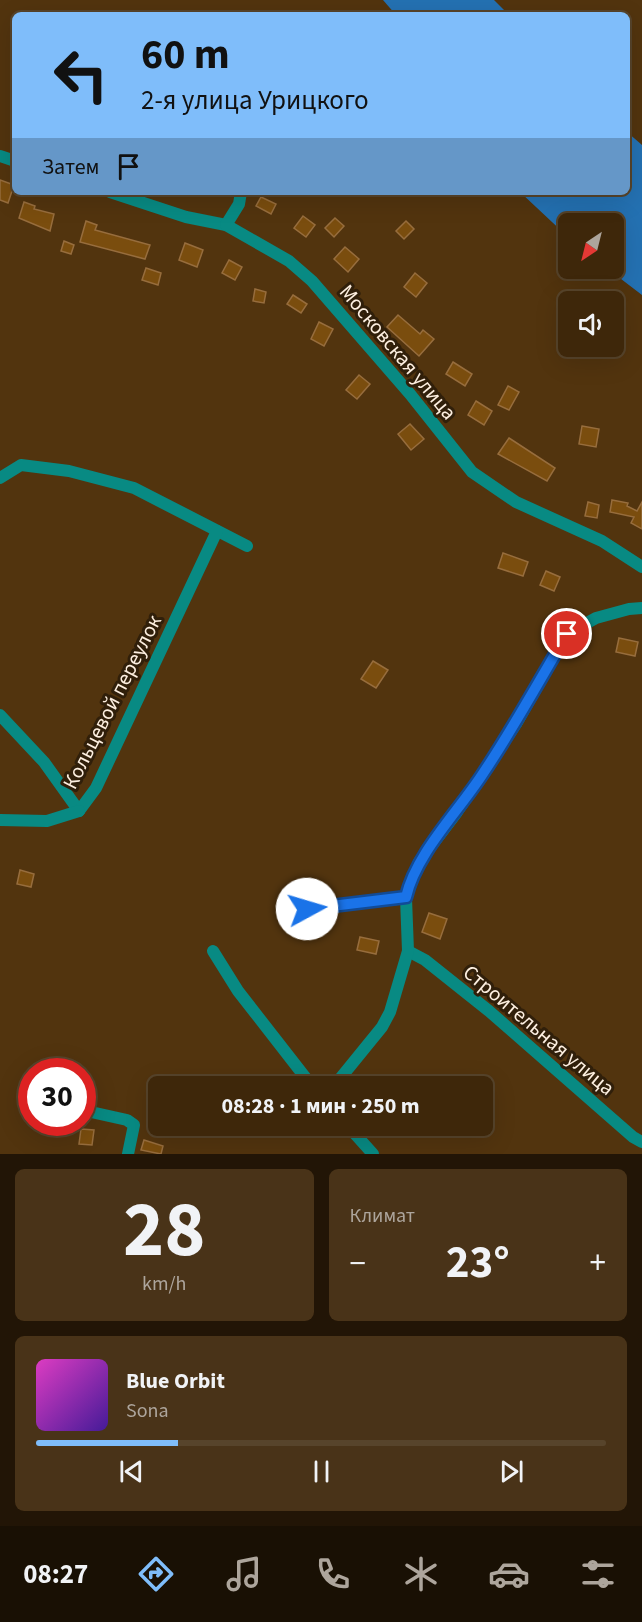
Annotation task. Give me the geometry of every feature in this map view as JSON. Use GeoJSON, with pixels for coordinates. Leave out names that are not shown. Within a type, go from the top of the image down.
{"type":"FeatureCollection","features":[{"type":"Feature","properties":{"kind":"street","name":"Московская улица"},"geometry":{"type":"LineString","coordinates":[[119,195],[186,217],[226,225],[289,261],[312,281],[410,394],[472,472],[516,502],[602,542],[642,567]]}},
{"type":"Feature","properties":{"kind":"street"},"geometry":{"type":"LineString","coordinates":[[226,225],[239,204],[241,195]]}},
{"type":"Feature","properties":{"kind":"street"},"geometry":{"type":"LineString","coordinates":[[0,478],[21,465],[69,471],[134,488],[248,546]]}},
{"type":"Feature","properties":{"kind":"street","name":"Кольцевой переулок"},"geometry":{"type":"LineString","coordinates":[[0,715],[44,762],[79,811],[96,788],[217,531]]}},
{"type":"Feature","properties":{"kind":"street"},"geometry":{"type":"LineString","coordinates":[[342,1076],[375,1036],[390,1012],[408,951],[406,897],[419,862],[457,812],[516,724],[567,634],[596,618],[642,608]]}},
{"type":"Feature","properties":{"kind":"street"},"geometry":{"type":"LineString","coordinates":[[0,820],[46,821],[79,811]]}},
{"type":"Feature","properties":{"kind":"street"},"geometry":{"type":"LineString","coordinates":[[307,909],[406,897]]}},
{"type":"Feature","properties":{"kind":"street"},"geometry":{"type":"LineString","coordinates":[[213,951],[238,991],[304,1076]]}},
{"type":"Feature","properties":{"kind":"street","name":"Строительная улица"},"geometry":{"type":"LineString","coordinates":[[408,951],[425,960],[489,1011],[633,1137],[642,1142]]}},
{"type":"Feature","properties":{"kind":"street"},"geometry":{"type":"LineString","coordinates":[[96,1113],[127,1120],[134,1125],[128,1154]]}},
{"type":"Feature","properties":{"kind":"street"},"geometry":{"type":"LineString","coordinates":[[356,1136],[373,1154]]}},
{"type":"Feature","properties":{"kind":"water"},"geometry":{"type":"Polygon","coordinates":[[[383,0],[494,0],[506,12],[393,12],[383,0]]]}},
{"type":"Feature","properties":{"kind":"water"},"geometry":{"type":"Polygon","coordinates":[[[630,135],[642,145],[642,295],[621,279],[624,279],[624,213],[558,213],[558,228],[523,195],[630,195],[630,135]]]}},
{"type":"Feature","properties":{"kind":"building"},"geometry":{"type":"Polygon","coordinates":[[[0,180],[12,184],[12,191],[8,203],[0,200],[0,180]]]}},
{"type":"Feature","properties":{"kind":"building"},"geometry":{"type":"Polygon","coordinates":[[[261,197],[276,204],[271,214],[256,206],[261,197]]]}},
{"type":"Feature","properties":{"kind":"building"},"geometry":{"type":"Polygon","coordinates":[[[24,202],[35,206],[34,209],[54,214],[50,231],[19,218],[24,202]]]}},
{"type":"Feature","properties":{"kind":"building"},"geometry":{"type":"Polygon","coordinates":[[[303,216],[315,225],[306,237],[294,228],[303,216]]]}},
{"type":"Feature","properties":{"kind":"building"},"geometry":{"type":"Polygon","coordinates":[[[335,218],[344,226],[334,237],[325,228],[335,218]]]}},
{"type":"Feature","properties":{"kind":"building"},"geometry":{"type":"Polygon","coordinates":[[[86,221],[97,225],[95,230],[150,245],[145,259],[80,242],[86,221]]]}},
{"type":"Feature","properties":{"kind":"building"},"geometry":{"type":"Polygon","coordinates":[[[406,221],[414,229],[404,239],[396,231],[406,221]]]}},
{"type":"Feature","properties":{"kind":"building"},"geometry":{"type":"Polygon","coordinates":[[[64,241],[74,245],[71,254],[61,251],[64,241]]]}},
{"type":"Feature","properties":{"kind":"building"},"geometry":{"type":"Polygon","coordinates":[[[185,243],[203,250],[197,267],[179,260],[185,243]]]}},
{"type":"Feature","properties":{"kind":"building"},"geometry":{"type":"Polygon","coordinates":[[[345,247],[359,259],[348,272],[334,259],[345,247]]]}},
{"type":"Feature","properties":{"kind":"building"},"geometry":{"type":"Polygon","coordinates":[[[229,260],[242,267],[235,280],[222,273],[229,260]]]}},
{"type":"Feature","properties":{"kind":"building"},"geometry":{"type":"Polygon","coordinates":[[[146,268],[161,273],[158,285],[142,280],[146,268]]]}},
{"type":"Feature","properties":{"kind":"building"},"geometry":{"type":"Polygon","coordinates":[[[415,273],[427,283],[416,297],[404,287],[415,273]]]}},
{"type":"Feature","properties":{"kind":"building"},"geometry":{"type":"Polygon","coordinates":[[[255,289],[266,292],[264,303],[253,301],[255,289]]]}},
{"type":"Feature","properties":{"kind":"building"},"geometry":{"type":"Polygon","coordinates":[[[293,295],[307,304],[301,313],[287,304],[293,295]]]}},
{"type":"Feature","properties":{"kind":"building"},"geometry":{"type":"Polygon","coordinates":[[[398,315],[420,334],[423,330],[434,339],[419,356],[387,327],[398,315]]]}},
{"type":"Feature","properties":{"kind":"building"},"geometry":{"type":"Polygon","coordinates":[[[319,322],[333,329],[324,346],[311,339],[319,322]]]}},
{"type":"Feature","properties":{"kind":"building"},"geometry":{"type":"Polygon","coordinates":[[[453,362],[472,374],[465,386],[446,374],[453,362]]]}},
{"type":"Feature","properties":{"kind":"building"},"geometry":{"type":"Polygon","coordinates":[[[359,375],[370,384],[357,399],[346,390],[359,375]]]}},
{"type":"Feature","properties":{"kind":"building"},"geometry":{"type":"Polygon","coordinates":[[[508,386],[519,392],[509,410],[498,405],[508,386]]]}},
{"type":"Feature","properties":{"kind":"building"},"geometry":{"type":"Polygon","coordinates":[[[476,401],[492,411],[484,425],[468,415],[476,401]]]}},
{"type":"Feature","properties":{"kind":"building"},"geometry":{"type":"Polygon","coordinates":[[[410,424],[424,439],[411,450],[398,434],[410,424]]]}},
{"type":"Feature","properties":{"kind":"building"},"geometry":{"type":"Polygon","coordinates":[[[582,426],[599,429],[596,447],[579,444],[582,426]]]}},
{"type":"Feature","properties":{"kind":"building"},"geometry":{"type":"Polygon","coordinates":[[[509,438],[555,468],[547,481],[498,454],[509,438]]]}},
{"type":"Feature","properties":{"kind":"building"},"geometry":{"type":"Polygon","coordinates":[[[612,500],[628,503],[627,506],[637,511],[642,502],[642,529],[631,523],[634,517],[610,512],[612,500]]]}},
{"type":"Feature","properties":{"kind":"building"},"geometry":{"type":"Polygon","coordinates":[[[588,502],[599,505],[597,518],[585,516],[588,502]]]}},
{"type":"Feature","properties":{"kind":"building"},"geometry":{"type":"Polygon","coordinates":[[[503,553],[528,562],[523,576],[498,568],[503,553]]]}},
{"type":"Feature","properties":{"kind":"building"},"geometry":{"type":"Polygon","coordinates":[[[546,571],[560,577],[554,591],[540,585],[546,571]]]}},
{"type":"Feature","properties":{"kind":"building"},"geometry":{"type":"Polygon","coordinates":[[[619,638],[638,642],[635,656],[616,652],[619,638]]]}},
{"type":"Feature","properties":{"kind":"building"},"geometry":{"type":"Polygon","coordinates":[[[373,661],[388,670],[376,688],[361,679],[373,661]]]}},
{"type":"Feature","properties":{"kind":"building"},"geometry":{"type":"Polygon","coordinates":[[[20,870],[34,874],[31,887],[17,884],[20,870]]]}},
{"type":"Feature","properties":{"kind":"building"},"geometry":{"type":"Polygon","coordinates":[[[429,913],[447,919],[440,939],[422,932],[429,913]]]}},
{"type":"Feature","properties":{"kind":"building"},"geometry":{"type":"Polygon","coordinates":[[[360,937],[379,941],[376,954],[357,950],[360,937]]]}},
{"type":"Feature","properties":{"kind":"building"},"geometry":{"type":"Polygon","coordinates":[[[80,1136],[93,1136],[92,1145],[79,1144],[80,1136]]]}},
{"type":"Feature","properties":{"kind":"building"},"geometry":{"type":"Polygon","coordinates":[[[144,1140],[163,1146],[161,1154],[141,1150],[144,1140]]]}},
{"type":"Feature","properties":{"kind":"route"},"geometry":{"type":"LineString","coordinates":[[307,909],[406,897],[410,879],[419,862],[457,812],[516,724],[541,676],[567,634]]}}]}
